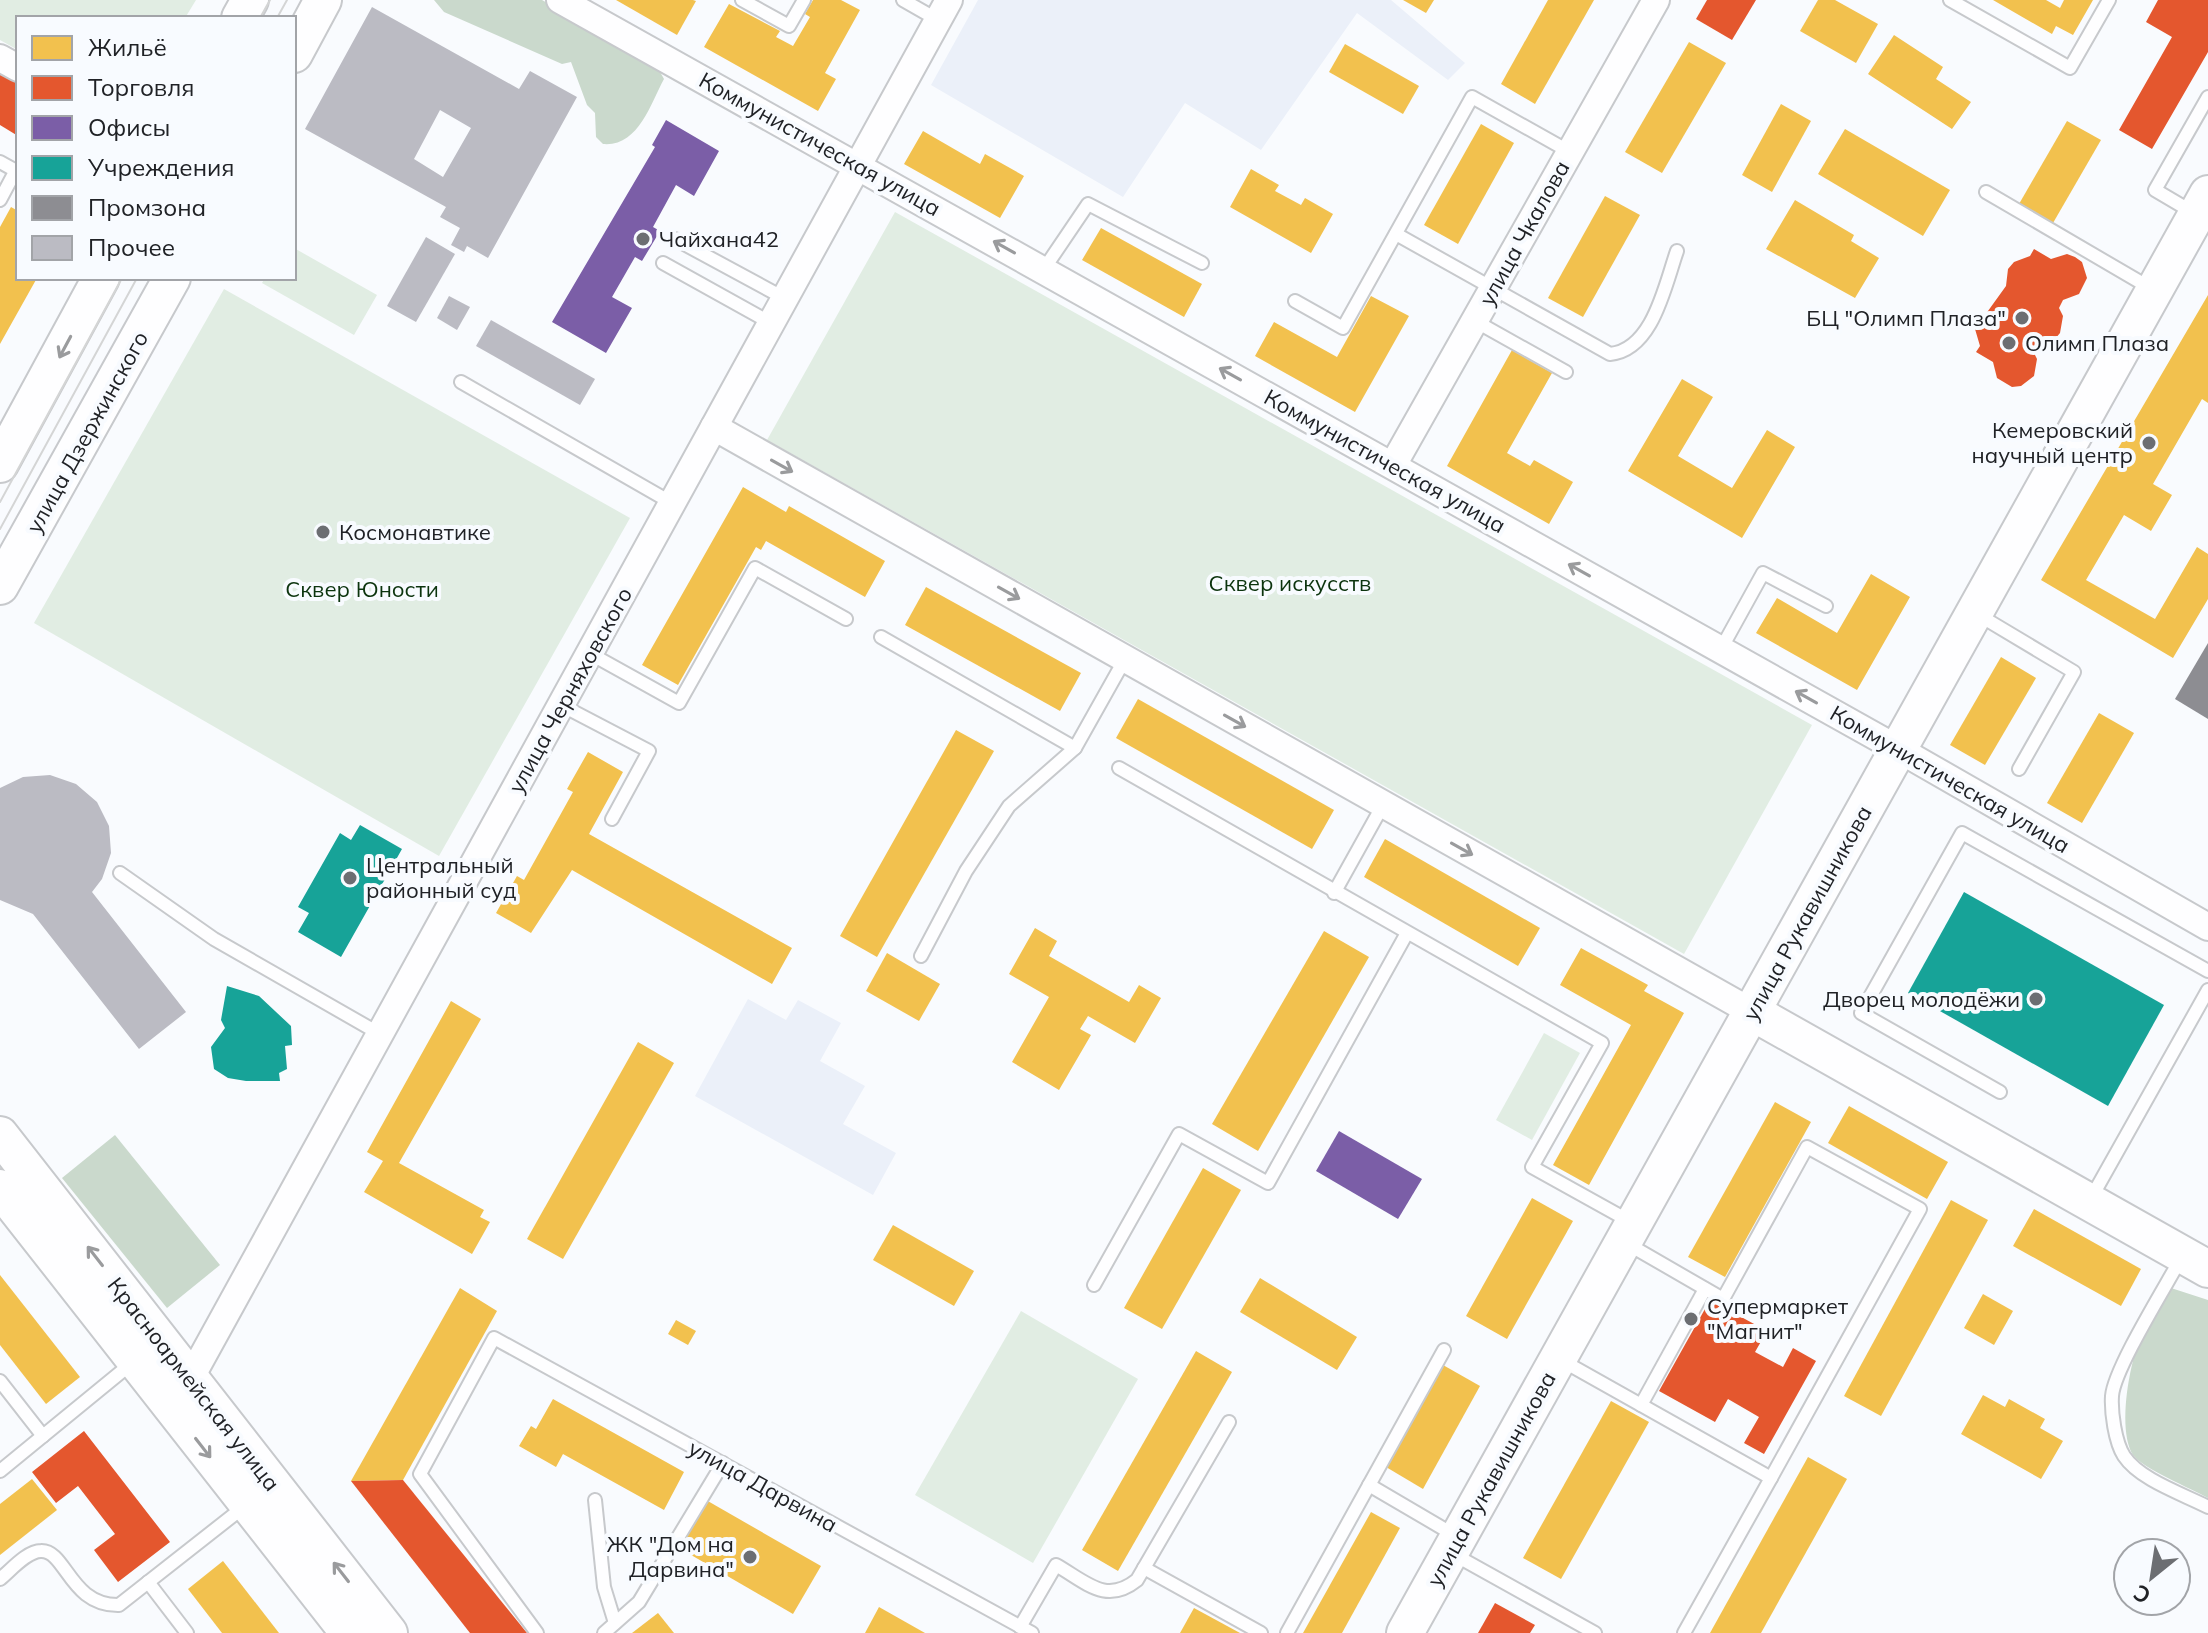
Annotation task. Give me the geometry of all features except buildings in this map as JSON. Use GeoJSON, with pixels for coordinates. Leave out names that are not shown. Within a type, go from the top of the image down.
{"type":"FeatureCollection","features":[{"type":"Feature","properties":{"kind":"street"},"geometry":{"type":"LineString","coordinates":[[296,50],[323,0]]}},
{"type":"Feature","properties":{"kind":"street","name":"Коммунистическая улица"},"geometry":{"type":"LineString","coordinates":[[560,0],[2206,922]]}},
{"type":"Feature","properties":{"kind":"street","name":"улица Чкалова"},"geometry":{"type":"LineString","coordinates":[[1393,465],[1656,0]]}},
{"type":"Feature","properties":{"kind":"street","name":"улица Черняховского"},"geometry":{"type":"LineString","coordinates":[[178,1390],[380,1034],[944,10]]}},
{"type":"Feature","properties":{"kind":"street","name":"улица Рукавишникова"},"geometry":{"type":"LineString","coordinates":[[1405,1633],[2154,290],[2204,210]]}},
{"type":"Feature","properties":{"kind":"street"},"geometry":{"type":"LineString","coordinates":[[0,464],[100,280]]}},
{"type":"Feature","properties":{"kind":"street","name":"улица Дзержинского"},"geometry":{"type":"LineString","coordinates":[[0,586],[171,280]]}},
{"type":"Feature","properties":{"kind":"street"},"geometry":{"type":"LineString","coordinates":[[714,427],[2195,1262]]}},
{"type":"Feature","properties":{"kind":"street","name":"Красноармейская улица"},"geometry":{"type":"LineString","coordinates":[[0,1135],[178,1390],[248,1504],[349,1633]]}},
{"type":"Feature","properties":{"kind":"street","name":"Красноармейская улица"},"geometry":{"type":"LineString","coordinates":[[0,1188],[135,1361],[178,1390],[389,1633]]}},
{"type":"Feature","properties":{"kind":"lane"},"geometry":{"type":"LineString","coordinates":[[742,0],[789,26],[804,0]]}},
{"type":"Feature","properties":{"kind":"lane"},"geometry":{"type":"LineString","coordinates":[[903,0],[944,10]]}},
{"type":"Feature","properties":{"kind":"lane"},"geometry":{"type":"LineString","coordinates":[[1950,0],[2070,68],[2109,0]]}},
{"type":"Feature","properties":{"kind":"lane"},"geometry":{"type":"LineString","coordinates":[[1295,301],[1343,328],[1472,97],[1570,152]]}},
{"type":"Feature","properties":{"kind":"lane"},"geometry":{"type":"LineString","coordinates":[[2204,210],[2155,190],[2208,97]]}},
{"type":"Feature","properties":{"kind":"lane"},"geometry":{"type":"LineString","coordinates":[[0,200],[16,173]]}},
{"type":"Feature","properties":{"kind":"lane"},"geometry":{"type":"LineString","coordinates":[[1986,192],[2154,290]]}},
{"type":"Feature","properties":{"kind":"lane"},"geometry":{"type":"LineString","coordinates":[[1044,269],[1088,204],[1202,263]]}},
{"type":"Feature","properties":{"kind":"lane"},"geometry":{"type":"LineString","coordinates":[[1396,234],[1610,354],[1621,353],[1640,338],[1651,320],[1677,251]]}},
{"type":"Feature","properties":{"kind":"lane"},"geometry":{"type":"LineString","coordinates":[[675,239],[784,298]]}},
{"type":"Feature","properties":{"kind":"lane"},"geometry":{"type":"LineString","coordinates":[[663,263],[771,323]]}},
{"type":"Feature","properties":{"kind":"lane"},"geometry":{"type":"LineString","coordinates":[[1475,321],[1566,372]]}},
{"type":"Feature","properties":{"kind":"lane"},"geometry":{"type":"LineString","coordinates":[[461,382],[672,503]]}},
{"type":"Feature","properties":{"kind":"lane"},"geometry":{"type":"LineString","coordinates":[[589,653],[679,703],[755,568],[846,619]]}},
{"type":"Feature","properties":{"kind":"lane"},"geometry":{"type":"LineString","coordinates":[[1721,649],[1763,573],[1826,606]]}},
{"type":"Feature","properties":{"kind":"lane"},"geometry":{"type":"LineString","coordinates":[[1975,612],[2074,672],[2019,769]]}},
{"type":"Feature","properties":{"kind":"lane"},"geometry":{"type":"LineString","coordinates":[[881,637],[1075,748]]}},
{"type":"Feature","properties":{"kind":"lane"},"geometry":{"type":"LineString","coordinates":[[921,956],[966,871],[1009,806],[1075,748],[1125,659]]}},
{"type":"Feature","properties":{"kind":"lane"},"geometry":{"type":"LineString","coordinates":[[561,705],[649,751],[612,819]]}},
{"type":"Feature","properties":{"kind":"lane"},"geometry":{"type":"LineString","coordinates":[[1119,768],[1602,1043],[1532,1167],[1723,1299],[1807,1147],[1920,1209],[1684,1633]]}},
{"type":"Feature","properties":{"kind":"lane"},"geometry":{"type":"LineString","coordinates":[[1334,893],[1383,805]]}},
{"type":"Feature","properties":{"kind":"lane"},"geometry":{"type":"LineString","coordinates":[[2000,1092],[1861,1013],[1962,833],[2208,971]]}},
{"type":"Feature","properties":{"kind":"lane"},"geometry":{"type":"LineString","coordinates":[[120,873],[214,939],[380,1034]]}},
{"type":"Feature","properties":{"kind":"lane"},"geometry":{"type":"LineString","coordinates":[[1094,1285],[1179,1134],[1268,1183],[1407,933]]}},
{"type":"Feature","properties":{"kind":"lane"},"geometry":{"type":"LineString","coordinates":[[2089,1202],[2208,990]]}},
{"type":"Feature","properties":{"kind":"lane"},"geometry":{"type":"LineString","coordinates":[[2195,1262],[2132,1349],[2112,1394],[2124,1457],[2145,1473],[2208,1507]]}},
{"type":"Feature","properties":{"kind":"lane"},"geometry":{"type":"LineString","coordinates":[[1641,1405],[1705,1289]]}},
{"type":"Feature","properties":{"kind":"lane","name":"улица Дарвина"},"geometry":{"type":"LineString","coordinates":[[537,1633],[420,1474],[494,1338],[1026,1630]]}},
{"type":"Feature","properties":{"kind":"lane"},"geometry":{"type":"LineString","coordinates":[[1287,1633],[1444,1350]]}},
{"type":"Feature","properties":{"kind":"lane"},"geometry":{"type":"LineString","coordinates":[[1559,1358],[1771,1478]]}},
{"type":"Feature","properties":{"kind":"lane"},"geometry":{"type":"LineString","coordinates":[[0,1471],[135,1361]]}},
{"type":"Feature","properties":{"kind":"lane"},"geometry":{"type":"LineString","coordinates":[[0,1381],[43,1436]]}},
{"type":"Feature","properties":{"kind":"lane"},"geometry":{"type":"LineString","coordinates":[[1026,1630],[1056,1565],[1104,1592],[1122,1591],[1137,1580],[1229,1422]]}},
{"type":"Feature","properties":{"kind":"lane"},"geometry":{"type":"LineString","coordinates":[[604,1633],[639,1602],[723,1463]]}},
{"type":"Feature","properties":{"kind":"lane"},"geometry":{"type":"LineString","coordinates":[[1369,1485],[1454,1545],[1595,1633]]}},
{"type":"Feature","properties":{"kind":"lane"},"geometry":{"type":"LineString","coordinates":[[595,1500],[597,1544],[604,1587],[615,1623]]}},
{"type":"Feature","properties":{"kind":"lane"},"geometry":{"type":"LineString","coordinates":[[0,1579],[30,1555],[42,1551],[52,1554],[84,1594],[101,1606],[119,1605],[248,1504]]}},
{"type":"Feature","properties":{"kind":"lane"},"geometry":{"type":"LineString","coordinates":[[1144,1568],[1261,1633]]}},
{"type":"Feature","properties":{"kind":"lane"},"geometry":{"type":"LineString","coordinates":[[148,1582],[187,1633]]}},
{"type":"Feature","properties":{"kind":"shaded area"},"geometry":{"type":"Polygon","coordinates":[[[978,0],[1391,0],[1465,63],[1448,80],[1357,13],[1261,150],[1185,103],[1123,197],[931,85],[978,0]]]}},
{"type":"Feature","properties":{"kind":"shaded area"},"geometry":{"type":"Polygon","coordinates":[[[748,999],[786,1020],[798,1000],[841,1023],[820,1061],[865,1086],[843,1124],[896,1153],[873,1195],[695,1096],[748,999]]]}},
{"type":"Feature","properties":{"kind":"green space"},"geometry":{"type":"Polygon","coordinates":[[[0,0],[196,0],[186,16],[16,16],[16,49],[0,40],[0,0]]]}},
{"type":"Feature","properties":{"kind":"green space"},"geometry":{"type":"Polygon","coordinates":[[[434,0],[542,0],[655,63],[664,79],[634,132],[615,143],[603,144],[596,137],[595,113],[587,105],[571,62],[562,64],[444,12],[434,0]]]}},
{"type":"Feature","properties":{"kind":"green space","name":"Сквер искусств"},"geometry":{"type":"Polygon","coordinates":[[[895,212],[1812,725],[1684,954],[767,440],[895,212]]]}},
{"type":"Feature","properties":{"kind":"green space"},"geometry":{"type":"Polygon","coordinates":[[[296,249],[377,295],[354,335],[262,283],[264,280],[296,280],[296,249]]]}},
{"type":"Feature","properties":{"kind":"green space","name":"Сквер Юности"},"geometry":{"type":"Polygon","coordinates":[[[224,289],[630,518],[439,856],[34,623],[224,289]]]}},
{"type":"Feature","properties":{"kind":"green space"},"geometry":{"type":"Polygon","coordinates":[[[1544,1033],[1580,1053],[1532,1140],[1496,1120],[1544,1033]]]}},
{"type":"Feature","properties":{"kind":"green space"},"geometry":{"type":"Polygon","coordinates":[[[115,1135],[220,1265],[167,1308],[62,1178],[115,1135]]]}},
{"type":"Feature","properties":{"kind":"green space"},"geometry":{"type":"Polygon","coordinates":[[[2171,1288],[2208,1300],[2208,1498],[2138,1460],[2127,1439],[2127,1392],[2139,1341],[2148,1318],[2171,1288]]]}},
{"type":"Feature","properties":{"kind":"green space"},"geometry":{"type":"Polygon","coordinates":[[[1021,1311],[1138,1379],[1033,1563],[915,1495],[1021,1311]]]}},
{"type":"Feature","properties":{"kind":"tram line"},"geometry":{"type":"LineString","coordinates":[[261,16],[270,0]]}},
{"type":"Feature","properties":{"kind":"tram line"},"geometry":{"type":"LineString","coordinates":[[278,16],[287,0]]}},
{"type":"Feature","properties":{"kind":"tram line"},"geometry":{"type":"LineString","coordinates":[[0,502],[121,280]]}},
{"type":"Feature","properties":{"kind":"tram line"},"geometry":{"type":"LineString","coordinates":[[0,529],[136,280]]}},
{"type":"Feature","properties":{"kind":"place","name":"Чайхана42"},"geometry":{"type":"Point","coordinates":[643,239]}},
{"type":"Feature","properties":{"kind":"place","name":"БЦ \"Олимп Плаза\""},"geometry":{"type":"Point","coordinates":[2022,318]}},
{"type":"Feature","properties":{"kind":"place","name":"Олимп Плаза"},"geometry":{"type":"Point","coordinates":[2009,343]}},
{"type":"Feature","properties":{"kind":"place","name":"Кемеровский научный центр"},"geometry":{"type":"Point","coordinates":[2149,443]}},
{"type":"Feature","properties":{"kind":"place","name":"Космонавтике"},"geometry":{"type":"Point","coordinates":[323,532]}},
{"type":"Feature","properties":{"kind":"place","name":"Центральный районный суд"},"geometry":{"type":"Point","coordinates":[350,878]}},
{"type":"Feature","properties":{"kind":"place","name":"Дворец молодёжи"},"geometry":{"type":"Point","coordinates":[2036,999]}},
{"type":"Feature","properties":{"kind":"place","name":"Супермаркет \"Магнит\""},"geometry":{"type":"Point","coordinates":[1691,1319]}},
{"type":"Feature","properties":{"kind":"place","name":"ЖК \"Дом на Дарвина\""},"geometry":{"type":"Point","coordinates":[750,1557]}}]}
